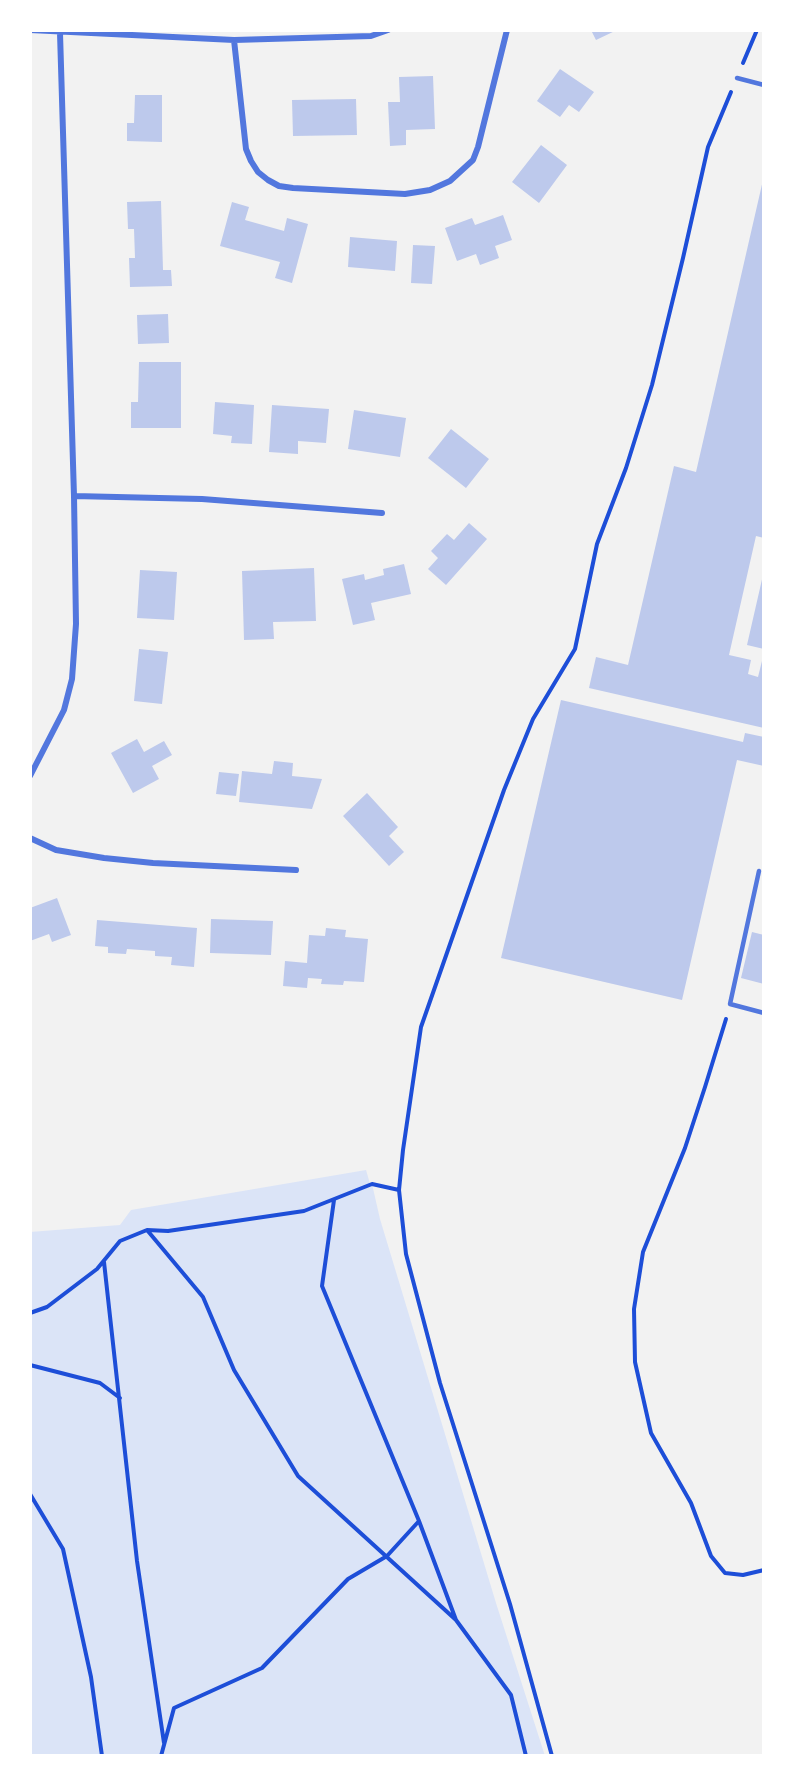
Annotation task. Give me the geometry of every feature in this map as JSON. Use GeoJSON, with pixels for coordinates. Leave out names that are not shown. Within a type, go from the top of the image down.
{"type":"FeatureCollection","features":[{"type":"Feature","properties":{"kind":"street"},"geometry":{"type":"LineString","coordinates":[[30,30],[234,40],[371,36],[388,30]]}},
{"type":"Feature","properties":{"kind":"street"},"geometry":{"type":"LineString","coordinates":[[234,40],[246,148],[258,172],[273,183],[293,188],[405,194],[430,190],[450,181],[473,160],[507,30]]}},
{"type":"Feature","properties":{"kind":"street"},"geometry":{"type":"LineString","coordinates":[[30,776],[64,710],[72,679],[76,624],[60,31]]}},
{"type":"Feature","properties":{"kind":"street"},"geometry":{"type":"LineString","coordinates":[[74,496],[202,499],[382,513]]}},
{"type":"Feature","properties":{"kind":"street"},"geometry":{"type":"LineString","coordinates":[[30,838],[56,850],[104,858],[153,863],[296,870]]}},
{"type":"Feature","properties":{"kind":"lane"},"geometry":{"type":"LineString","coordinates":[[737,78],[764,85]]}},
{"type":"Feature","properties":{"kind":"lane"},"geometry":{"type":"LineString","coordinates":[[759,871],[730,1004],[764,1013]]}},
{"type":"Feature","properties":{"kind":"path"},"geometry":{"type":"LineString","coordinates":[[552,1756],[510,1604],[440,1383],[406,1254],[399,1190],[403,1149],[421,1027],[504,790],[533,719],[575,649],[597,544],[626,468],[652,385],[708,147],[757,30]]}},
{"type":"Feature","properties":{"kind":"path"},"geometry":{"type":"LineString","coordinates":[[730,1004],[685,1148],[643,1252],[634,1309],[635,1362],[651,1433],[691,1503],[711,1556],[724,1573],[743,1575],[764,1570]]}},
{"type":"Feature","properties":{"kind":"path"},"geometry":{"type":"LineString","coordinates":[[30,1313],[47,1307],[97,1269],[120,1241],[147,1230],[168,1231],[304,1211],[372,1184],[399,1190]]}},
{"type":"Feature","properties":{"kind":"path"},"geometry":{"type":"LineString","coordinates":[[335,1199],[322,1286],[419,1521],[456,1620]]}},
{"type":"Feature","properties":{"kind":"path"},"geometry":{"type":"LineString","coordinates":[[147,1230],[203,1297],[234,1370],[298,1476],[456,1620],[511,1695],[526,1756]]}},
{"type":"Feature","properties":{"kind":"path"},"geometry":{"type":"LineString","coordinates":[[104,1261],[137,1561],[164,1743]]}},
{"type":"Feature","properties":{"kind":"path"},"geometry":{"type":"LineString","coordinates":[[30,1365],[100,1383],[120,1398]]}},
{"type":"Feature","properties":{"kind":"path"},"geometry":{"type":"LineString","coordinates":[[30,1494],[63,1549],[91,1677],[102,1756]]}},
{"type":"Feature","properties":{"kind":"path"},"geometry":{"type":"LineString","coordinates":[[161,1756],[174,1708],[262,1668],[348,1579],[387,1556],[419,1521]]}},
{"type":"Feature","properties":{"kind":"shaded area"},"geometry":{"type":"Polygon","coordinates":[[[366,1170],[496,1603],[545,1756],[30,1756],[30,1232],[120,1225],[131,1210],[366,1170]]]}},
{"type":"Feature","properties":{"kind":"building"},"geometry":{"type":"Polygon","coordinates":[[[591,30],[617,30],[596,40],[591,30]]]}},
{"type":"Feature","properties":{"kind":"building"},"geometry":{"type":"Polygon","coordinates":[[[560,69],[594,92],[579,112],[569,105],[560,117],[537,101],[560,69]]]}},
{"type":"Feature","properties":{"kind":"building"},"geometry":{"type":"Polygon","coordinates":[[[433,76],[435,129],[406,130],[406,145],[390,146],[388,102],[400,102],[399,77],[433,76]]]}},
{"type":"Feature","properties":{"kind":"building"},"geometry":{"type":"Polygon","coordinates":[[[135,95],[162,95],[162,142],[127,141],[127,123],[134,123],[135,95]]]}},
{"type":"Feature","properties":{"kind":"building"},"geometry":{"type":"Polygon","coordinates":[[[356,99],[357,135],[293,136],[292,100],[356,99]]]}},
{"type":"Feature","properties":{"kind":"building"},"geometry":{"type":"Polygon","coordinates":[[[541,145],[567,165],[539,203],[512,182],[541,145]]]}},
{"type":"Feature","properties":{"kind":"building"},"geometry":{"type":"Polygon","coordinates":[[[763,180],[764,538],[756,536],[729,655],[751,660],[748,674],[758,677],[764,653],[764,728],[589,688],[596,657],[628,665],[674,466],[696,472],[763,180]]]}},
{"type":"Feature","properties":{"kind":"building"},"geometry":{"type":"Polygon","coordinates":[[[161,201],[163,270],[171,270],[172,286],[130,287],[129,258],[135,258],[134,229],[128,229],[127,202],[161,201]]]}},
{"type":"Feature","properties":{"kind":"building"},"geometry":{"type":"Polygon","coordinates":[[[232,202],[249,207],[245,220],[284,231],[287,218],[308,224],[292,283],[275,278],[280,262],[220,246],[232,202]]]}},
{"type":"Feature","properties":{"kind":"building"},"geometry":{"type":"Polygon","coordinates":[[[503,215],[512,240],[495,246],[499,258],[480,265],[476,254],[457,261],[445,228],[472,218],[475,225],[503,215]]]}},
{"type":"Feature","properties":{"kind":"building"},"geometry":{"type":"Polygon","coordinates":[[[350,237],[397,241],[395,271],[348,267],[350,237]]]}},
{"type":"Feature","properties":{"kind":"building"},"geometry":{"type":"Polygon","coordinates":[[[413,245],[435,246],[432,284],[411,283],[413,245]]]}},
{"type":"Feature","properties":{"kind":"building"},"geometry":{"type":"Polygon","coordinates":[[[168,314],[169,343],[138,344],[137,315],[168,314]]]}},
{"type":"Feature","properties":{"kind":"building"},"geometry":{"type":"Polygon","coordinates":[[[139,362],[181,362],[181,428],[131,428],[131,402],[138,402],[139,362]]]}},
{"type":"Feature","properties":{"kind":"building"},"geometry":{"type":"Polygon","coordinates":[[[215,402],[254,405],[252,444],[231,443],[232,436],[213,434],[215,402]]]}},
{"type":"Feature","properties":{"kind":"building"},"geometry":{"type":"Polygon","coordinates":[[[272,405],[329,409],[326,443],[298,441],[298,454],[269,452],[272,405]]]}},
{"type":"Feature","properties":{"kind":"building"},"geometry":{"type":"Polygon","coordinates":[[[354,410],[406,418],[400,457],[348,449],[354,410]]]}},
{"type":"Feature","properties":{"kind":"building"},"geometry":{"type":"Polygon","coordinates":[[[451,429],[489,459],[466,488],[428,458],[451,429]]]}},
{"type":"Feature","properties":{"kind":"building"},"geometry":{"type":"Polygon","coordinates":[[[469,523],[487,539],[446,585],[428,569],[438,558],[431,551],[447,534],[454,540],[469,523]]]}},
{"type":"Feature","properties":{"kind":"building"},"geometry":{"type":"Polygon","coordinates":[[[404,564],[411,594],[371,603],[375,620],[353,625],[342,579],[364,574],[365,580],[384,575],[383,569],[404,564]]]}},
{"type":"Feature","properties":{"kind":"building"},"geometry":{"type":"Polygon","coordinates":[[[314,568],[316,621],[273,622],[274,639],[244,640],[242,571],[314,568]]]}},
{"type":"Feature","properties":{"kind":"building"},"geometry":{"type":"Polygon","coordinates":[[[140,570],[177,572],[174,620],[137,618],[140,570]]]}},
{"type":"Feature","properties":{"kind":"building"},"geometry":{"type":"Polygon","coordinates":[[[764,575],[764,649],[747,645],[764,575]]]}},
{"type":"Feature","properties":{"kind":"building"},"geometry":{"type":"Polygon","coordinates":[[[139,649],[168,652],[162,704],[134,701],[139,649]]]}},
{"type":"Feature","properties":{"kind":"building"},"geometry":{"type":"Polygon","coordinates":[[[561,700],[743,742],[745,733],[764,737],[764,766],[737,760],[682,1000],[501,958],[561,700]]]}},
{"type":"Feature","properties":{"kind":"building"},"geometry":{"type":"Polygon","coordinates":[[[137,739],[144,752],[164,741],[172,755],[152,766],[159,779],[133,793],[111,753],[137,739]]]}},
{"type":"Feature","properties":{"kind":"building"},"geometry":{"type":"Polygon","coordinates":[[[274,761],[293,763],[292,776],[322,779],[312,809],[239,802],[242,771],[272,774],[274,761]]]}},
{"type":"Feature","properties":{"kind":"building"},"geometry":{"type":"Polygon","coordinates":[[[219,772],[239,774],[236,796],[216,794],[219,772]]]}},
{"type":"Feature","properties":{"kind":"building"},"geometry":{"type":"Polygon","coordinates":[[[367,793],[398,827],[389,836],[404,852],[389,866],[343,816],[367,793]]]}},
{"type":"Feature","properties":{"kind":"building"},"geometry":{"type":"Polygon","coordinates":[[[57,898],[71,935],[52,942],[49,934],[30,941],[30,908],[57,898]]]}},
{"type":"Feature","properties":{"kind":"building"},"geometry":{"type":"Polygon","coordinates":[[[211,919],[273,921],[271,955],[210,953],[211,919]]]}},
{"type":"Feature","properties":{"kind":"building"},"geometry":{"type":"Polygon","coordinates":[[[97,920],[197,928],[194,967],[171,965],[172,957],[155,956],[155,951],[127,949],[126,954],[108,953],[108,947],[95,946],[97,920]]]}},
{"type":"Feature","properties":{"kind":"building"},"geometry":{"type":"Polygon","coordinates":[[[326,928],[346,930],[345,937],[368,939],[364,982],[344,981],[343,985],[321,984],[322,979],[308,978],[307,988],[283,986],[285,961],[307,963],[309,935],[325,936],[326,928]]]}},
{"type":"Feature","properties":{"kind":"building"},"geometry":{"type":"Polygon","coordinates":[[[752,932],[764,935],[764,984],[741,978],[752,932]]]}}]}
